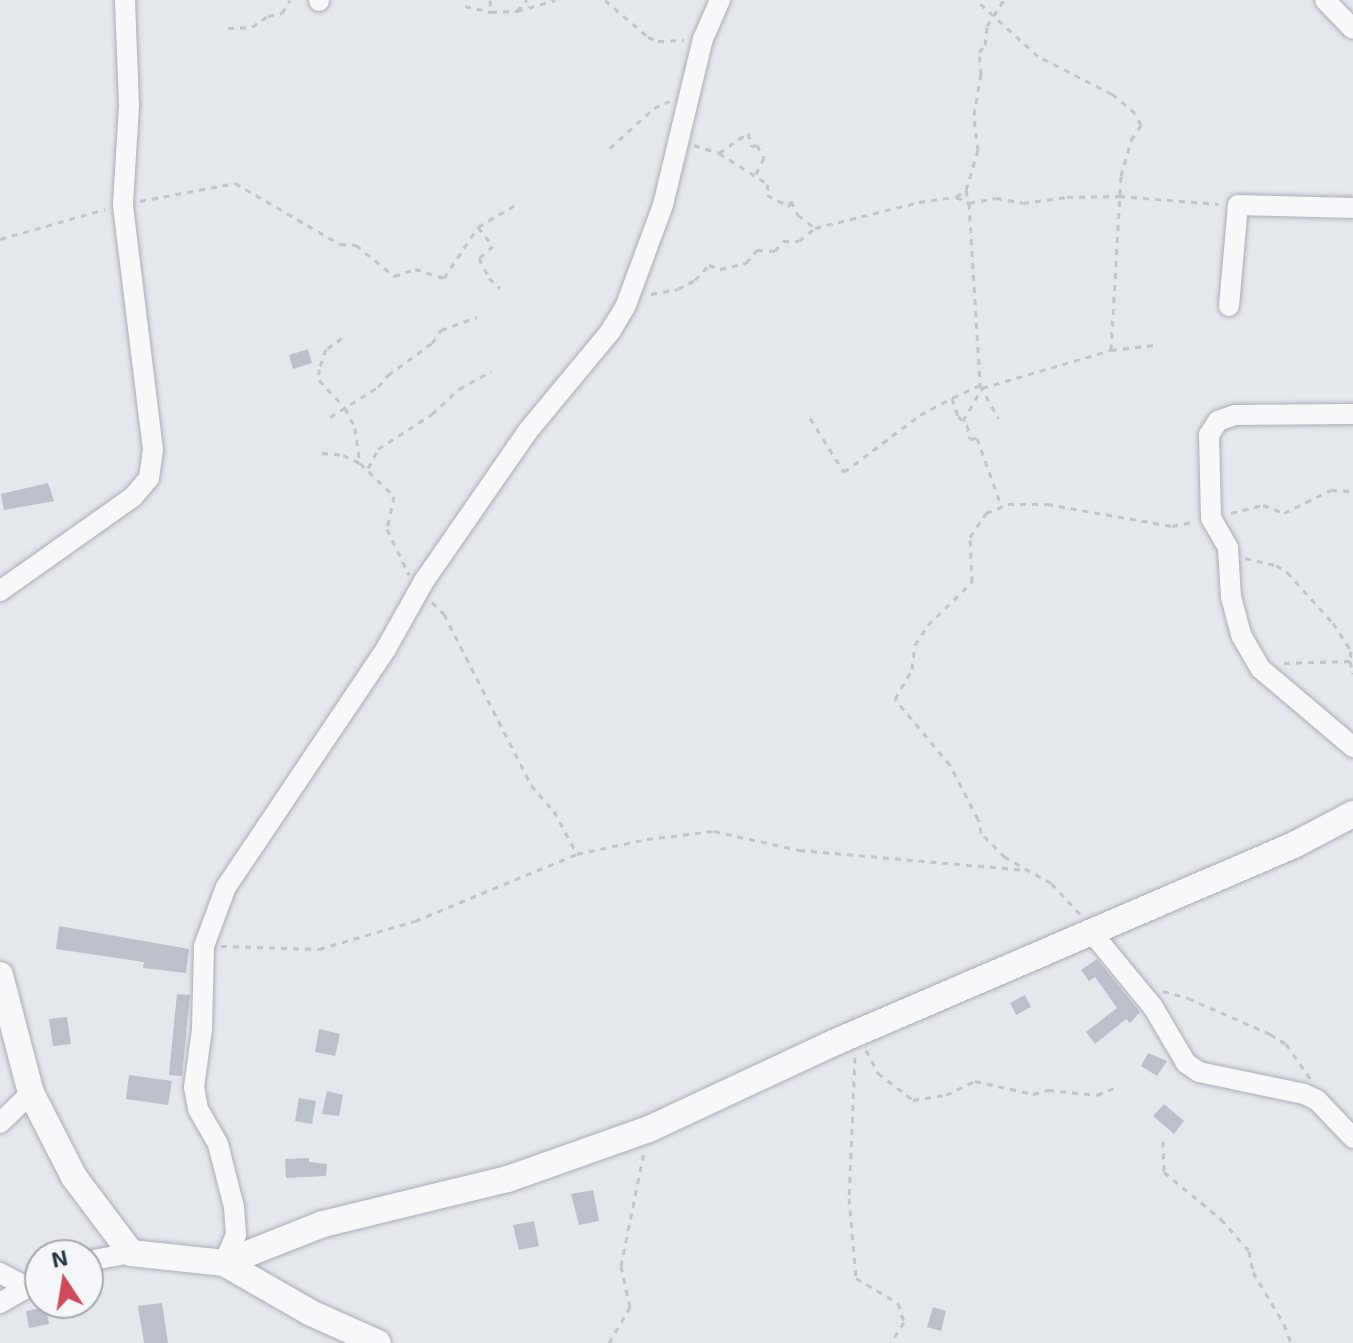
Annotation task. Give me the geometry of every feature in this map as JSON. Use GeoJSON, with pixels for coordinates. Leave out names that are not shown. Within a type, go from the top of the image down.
{"type":"FeatureCollection","features":[{"type":"Feature","properties":{"kind":"street"},"geometry":{"type":"LineString","coordinates":[[0,591],[133,497],[149,478],[153,450],[123,204],[129,105],[125,0]]}},
{"type":"Feature","properties":{"kind":"street"},"geometry":{"type":"LineString","coordinates":[[224,1263],[236,1235],[234,1207],[218,1144],[198,1109],[194,1087],[202,1029],[204,946],[226,887],[387,647],[424,581],[527,432],[610,332],[626,305],[663,205],[703,39],[720,0]]}},
{"type":"Feature","properties":{"kind":"street"},"geometry":{"type":"LineString","coordinates":[[1325,0],[1353,29]]}},
{"type":"Feature","properties":{"kind":"street"},"geometry":{"type":"LineString","coordinates":[[1229,306],[1238,205],[1353,208]]}},
{"type":"Feature","properties":{"kind":"street"},"geometry":{"type":"LineString","coordinates":[[1353,414],[1235,415],[1218,421],[1209,435],[1211,518],[1228,548],[1231,597],[1241,635],[1261,669],[1353,747]]}},
{"type":"Feature","properties":{"kind":"street"},"geometry":{"type":"LineString","coordinates":[[224,1263],[323,1224],[508,1179],[649,1129],[856,1033],[1093,934],[1294,845],[1353,814]]}},
{"type":"Feature","properties":{"kind":"street"},"geometry":{"type":"LineString","coordinates":[[1093,934],[1134,983],[1186,1063],[1199,1072],[1304,1094],[1317,1100],[1353,1138]]}},
{"type":"Feature","properties":{"kind":"street"},"geometry":{"type":"LineString","coordinates":[[0,975],[31,1093],[74,1177],[131,1253]]}},
{"type":"Feature","properties":{"kind":"street"},"geometry":{"type":"LineString","coordinates":[[0,1123],[31,1093]]}},
{"type":"Feature","properties":{"kind":"street"},"geometry":{"type":"LineString","coordinates":[[104,1258],[131,1253],[224,1263],[311,1313],[378,1343]]}},
{"type":"Feature","properties":{"kind":"street"},"geometry":{"type":"LineString","coordinates":[[0,1273],[24,1281]]}},
{"type":"Feature","properties":{"kind":"street"},"geometry":{"type":"LineString","coordinates":[[0,1303],[24,1289]]}},
{"type":"Feature","properties":{"kind":"path"},"geometry":{"type":"LineString","coordinates":[[228,28],[252,27],[268,16],[282,13],[290,0]]}},
{"type":"Feature","properties":{"kind":"path"},"geometry":{"type":"LineString","coordinates":[[490,0],[491,12]]}},
{"type":"Feature","properties":{"kind":"path"},"geometry":{"type":"LineString","coordinates":[[517,11],[527,0]]}},
{"type":"Feature","properties":{"kind":"path"},"geometry":{"type":"LineString","coordinates":[[465,6],[491,12],[517,11],[555,0]]}},
{"type":"Feature","properties":{"kind":"path"},"geometry":{"type":"LineString","coordinates":[[605,0],[648,37],[658,41],[703,39]]}},
{"type":"Feature","properties":{"kind":"path"},"geometry":{"type":"LineString","coordinates":[[976,0],[1038,56],[1112,94],[1135,113],[1141,125],[1131,140],[1119,196],[1111,350]]}},
{"type":"Feature","properties":{"kind":"path"},"geometry":{"type":"LineString","coordinates":[[998,418],[981,387],[966,190],[978,150],[974,115],[981,74],[979,52],[985,45],[987,26],[1004,0]]}},
{"type":"Feature","properties":{"kind":"path"},"geometry":{"type":"LineString","coordinates":[[610,148],[654,108],[689,95]]}},
{"type":"Feature","properties":{"kind":"path"},"geometry":{"type":"LineString","coordinates":[[682,125],[694,145],[719,153],[768,184],[767,195],[789,206],[791,201],[798,215],[815,228]]}},
{"type":"Feature","properties":{"kind":"path"},"geometry":{"type":"LineString","coordinates":[[719,153],[748,133],[752,146],[757,145],[764,158],[755,176]]}},
{"type":"Feature","properties":{"kind":"path"},"geometry":{"type":"LineString","coordinates":[[0,239],[123,204],[235,183],[340,244],[356,245],[394,276],[415,269],[444,278],[478,227],[515,205]]}},
{"type":"Feature","properties":{"kind":"path"},"geometry":{"type":"LineString","coordinates":[[626,305],[652,293],[678,289],[695,280],[709,265],[720,269],[746,263],[757,250],[775,251],[783,241],[799,241],[815,228],[919,202],[956,197],[966,190]]}},
{"type":"Feature","properties":{"kind":"path"},"geometry":{"type":"LineString","coordinates":[[956,197],[969,203],[996,198],[1023,203],[1067,197],[1119,196],[1238,205]]}},
{"type":"Feature","properties":{"kind":"path"},"geometry":{"type":"LineString","coordinates":[[478,227],[493,246],[479,258],[489,278],[500,288]]}},
{"type":"Feature","properties":{"kind":"path"},"geometry":{"type":"LineString","coordinates":[[330,417],[378,387],[388,375],[432,343],[441,330],[477,317]]}},
{"type":"Feature","properties":{"kind":"path"},"geometry":{"type":"LineString","coordinates":[[342,338],[326,349],[319,369],[319,380],[345,408],[355,428],[360,463]]}},
{"type":"Feature","properties":{"kind":"path"},"geometry":{"type":"LineString","coordinates":[[810,418],[844,472],[920,415],[952,398],[1111,350],[1155,345]]}},
{"type":"Feature","properties":{"kind":"path"},"geometry":{"type":"LineString","coordinates":[[368,468],[378,449],[432,414],[459,389],[491,371]]}},
{"type":"Feature","properties":{"kind":"path"},"geometry":{"type":"LineString","coordinates":[[963,421],[981,387]]}},
{"type":"Feature","properties":{"kind":"path"},"geometry":{"type":"LineString","coordinates":[[952,398],[970,439],[977,438],[1002,506]]}},
{"type":"Feature","properties":{"kind":"path"},"geometry":{"type":"LineString","coordinates":[[322,453],[343,455],[360,463],[394,496],[387,529],[400,563],[409,575],[424,581]]}},
{"type":"Feature","properties":{"kind":"path"},"geometry":{"type":"LineString","coordinates":[[1093,934],[1087,921],[1051,883],[1005,857],[981,833],[978,819],[950,765],[895,699],[912,669],[915,645],[928,625],[972,582],[970,537],[986,513],[1002,506],[1047,504],[1172,526],[1263,505],[1284,513],[1331,490],[1353,491]]}},
{"type":"Feature","properties":{"kind":"path"},"geometry":{"type":"LineString","coordinates":[[1228,548],[1287,572],[1333,623],[1351,651],[1353,674]]}},
{"type":"Feature","properties":{"kind":"path"},"geometry":{"type":"LineString","coordinates":[[413,602],[431,601],[444,614],[531,785],[554,811],[577,854]]}},
{"type":"Feature","properties":{"kind":"path"},"geometry":{"type":"LineString","coordinates":[[1261,669],[1293,660],[1318,665],[1350,661]]}},
{"type":"Feature","properties":{"kind":"path"},"geometry":{"type":"LineString","coordinates":[[204,946],[319,949],[415,921],[577,854],[647,839],[714,831],[799,850],[1031,870]]}},
{"type":"Feature","properties":{"kind":"path"},"geometry":{"type":"LineString","coordinates":[[1134,983],[1188,998],[1270,1034],[1286,1044],[1313,1084]]}},
{"type":"Feature","properties":{"kind":"path"},"geometry":{"type":"LineString","coordinates":[[856,1033],[878,1073],[913,1100],[946,1095],[975,1081],[1033,1094],[1048,1090],[1097,1095],[1116,1087]]}},
{"type":"Feature","properties":{"kind":"path"},"geometry":{"type":"LineString","coordinates":[[856,1033],[849,1198],[856,1278],[898,1303],[904,1322],[891,1343]]}},
{"type":"Feature","properties":{"kind":"path"},"geometry":{"type":"LineString","coordinates":[[609,1343],[630,1307],[621,1266],[649,1129]]}},
{"type":"Feature","properties":{"kind":"path"},"geometry":{"type":"LineString","coordinates":[[1163,1141],[1164,1172],[1221,1219],[1249,1251],[1253,1272],[1284,1324],[1291,1343]]}},
{"type":"Feature","properties":{"kind":"building"},"geometry":{"type":"Polygon","coordinates":[[[308,349],[312,363],[293,369],[289,355],[308,349]]]}},
{"type":"Feature","properties":{"kind":"building"},"geometry":{"type":"Polygon","coordinates":[[[48,483],[54,501],[4,510],[1,494],[48,483]]]}},
{"type":"Feature","properties":{"kind":"building"},"geometry":{"type":"Polygon","coordinates":[[[59,926],[189,949],[186,973],[143,968],[144,962],[56,949],[59,926]]]}},
{"type":"Feature","properties":{"kind":"building"},"geometry":{"type":"Polygon","coordinates":[[[1097,959],[1140,1012],[1130,1023],[1126,1019],[1095,1044],[1086,1032],[1117,1008],[1095,977],[1089,981],[1081,970],[1097,959]]]}},
{"type":"Feature","properties":{"kind":"building"},"geometry":{"type":"Polygon","coordinates":[[[177,994],[190,995],[182,1076],[169,1075],[177,994]]]}},
{"type":"Feature","properties":{"kind":"building"},"geometry":{"type":"Polygon","coordinates":[[[1025,995],[1031,1007],[1016,1015],[1010,1003],[1025,995]]]}},
{"type":"Feature","properties":{"kind":"building"},"geometry":{"type":"Polygon","coordinates":[[[67,1017],[71,1044],[53,1046],[49,1019],[67,1017]]]}},
{"type":"Feature","properties":{"kind":"building"},"geometry":{"type":"Polygon","coordinates":[[[319,1029],[340,1034],[335,1056],[315,1052],[319,1029]]]}},
{"type":"Feature","properties":{"kind":"building"},"geometry":{"type":"Polygon","coordinates":[[[1148,1053],[1167,1061],[1157,1076],[1141,1066],[1148,1053]]]}},
{"type":"Feature","properties":{"kind":"building"},"geometry":{"type":"Polygon","coordinates":[[[129,1075],[172,1081],[168,1105],[126,1099],[129,1075]]]}},
{"type":"Feature","properties":{"kind":"building"},"geometry":{"type":"Polygon","coordinates":[[[327,1091],[343,1095],[339,1116],[322,1114],[327,1091]]]}},
{"type":"Feature","properties":{"kind":"building"},"geometry":{"type":"Polygon","coordinates":[[[299,1098],[316,1101],[312,1124],[295,1121],[299,1098]]]}},
{"type":"Feature","properties":{"kind":"building"},"geometry":{"type":"Polygon","coordinates":[[[1164,1104],[1184,1121],[1174,1134],[1153,1116],[1164,1104]]]}},
{"type":"Feature","properties":{"kind":"building"},"geometry":{"type":"Polygon","coordinates":[[[309,1158],[309,1162],[327,1164],[326,1176],[286,1178],[285,1159],[309,1158]]]}},
{"type":"Feature","properties":{"kind":"building"},"geometry":{"type":"Polygon","coordinates":[[[593,1190],[599,1221],[579,1225],[571,1194],[593,1190]]]}},
{"type":"Feature","properties":{"kind":"building"},"geometry":{"type":"Polygon","coordinates":[[[534,1221],[539,1246],[519,1250],[513,1225],[534,1221]]]}},
{"type":"Feature","properties":{"kind":"building"},"geometry":{"type":"Polygon","coordinates":[[[162,1303],[168,1343],[144,1343],[138,1306],[162,1303]]]}},
{"type":"Feature","properties":{"kind":"building"},"geometry":{"type":"Polygon","coordinates":[[[933,1307],[946,1311],[941,1331],[927,1327],[933,1307]]]}},
{"type":"Feature","properties":{"kind":"building"},"geometry":{"type":"Polygon","coordinates":[[[27,1319],[48,1319],[49,1324],[29,1328],[27,1319]]]}}]}
